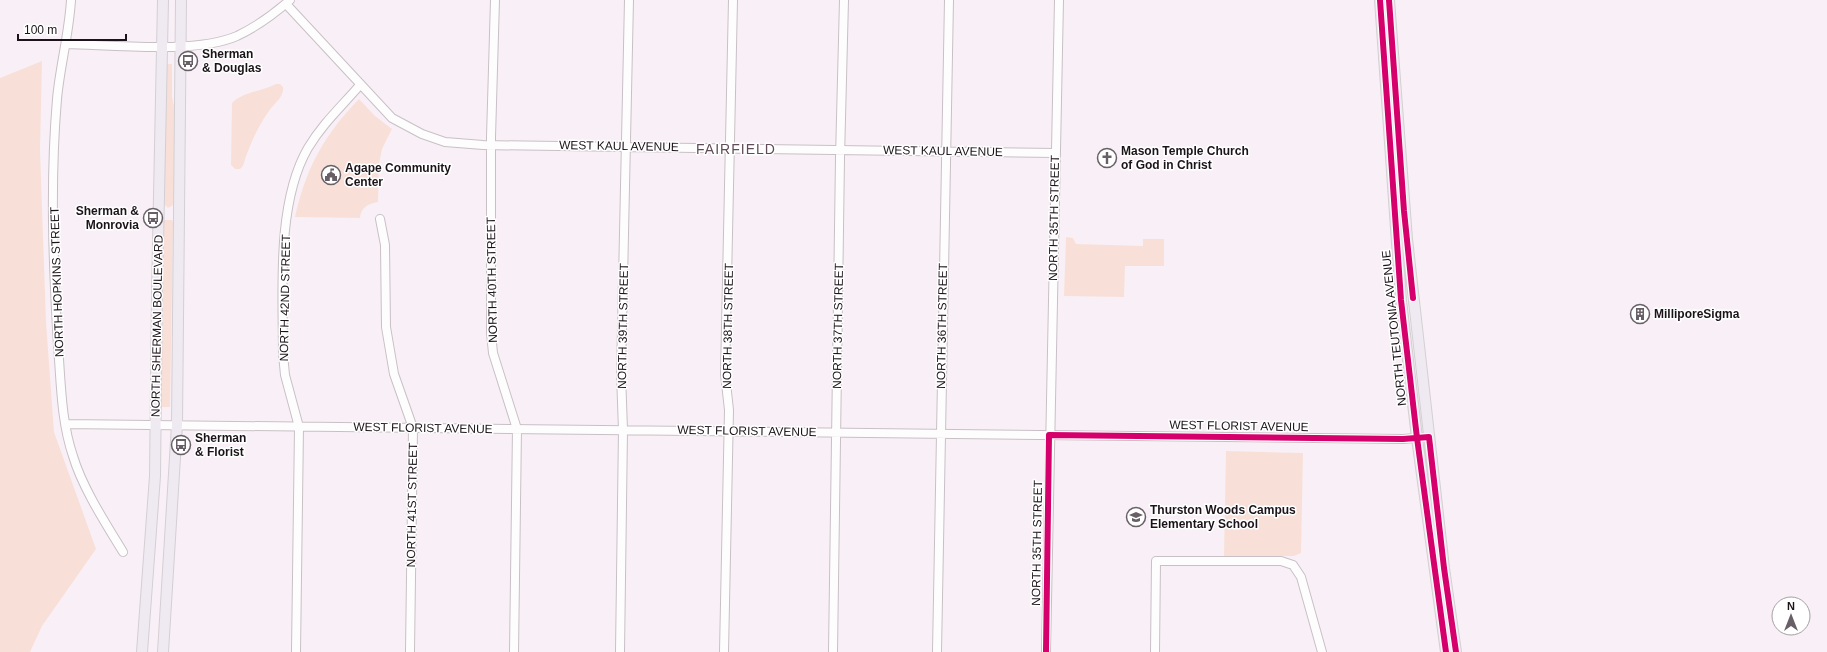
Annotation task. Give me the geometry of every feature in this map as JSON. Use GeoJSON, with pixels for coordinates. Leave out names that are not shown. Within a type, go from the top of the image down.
{"type":"FeatureCollection","features":[{"type":"Feature","properties":{"kind":"main road","name":"NORTH SHERMAN BOULEVARD"},"geometry":{"type":"LineString","coordinates":[[142,652],[155,476],[163,0]]}},
{"type":"Feature","properties":{"kind":"main road","name":"NORTH SHERMAN BOULEVARD"},"geometry":{"type":"LineString","coordinates":[[163,652],[177,425],[181,0]]}},
{"type":"Feature","properties":{"kind":"main road","name":"NORTH TEUTONIA AVENUE"},"geometry":{"type":"LineString","coordinates":[[1380,0],[1401,300],[1417,438],[1446,652]]}},
{"type":"Feature","properties":{"kind":"main road","name":"NORTH TEUTONIA AVENUE"},"geometry":{"type":"LineString","coordinates":[[1389,0],[1404,211],[1444,568],[1456,652]]}},
{"type":"Feature","properties":{"kind":"street","name":"NORTH HOPKINS STREET"},"geometry":{"type":"LineString","coordinates":[[71,0],[67,44],[57,97],[55,135],[53,257],[60,371],[69,443],[76,467],[123,552]]}},
{"type":"Feature","properties":{"kind":"street","name":"NORTH 40TH STREET"},"geometry":{"type":"LineString","coordinates":[[495,0],[491,145],[491,333],[493,353],[517,429],[514,652]]}},
{"type":"Feature","properties":{"kind":"street","name":"NORTH 39TH STREET"},"geometry":{"type":"LineString","coordinates":[[620,652],[623,430],[620,374],[627,147],[629,0]]}},
{"type":"Feature","properties":{"kind":"street","name":"NORTH 38TH STREET"},"geometry":{"type":"LineString","coordinates":[[724,652],[729,410],[726,374],[733,0]]}},
{"type":"Feature","properties":{"kind":"street","name":"NORTH 37TH STREET"},"geometry":{"type":"LineString","coordinates":[[833,652],[840,149],[844,0]]}},
{"type":"Feature","properties":{"kind":"street","name":"NORTH 36TH STREET"},"geometry":{"type":"LineString","coordinates":[[937,652],[945,150],[949,0]]}},
{"type":"Feature","properties":{"kind":"street","name":"NORTH 35TH STREET"},"geometry":{"type":"LineString","coordinates":[[1046,652],[1049,435],[1059,0]]}},
{"type":"Feature","properties":{"kind":"street"},"geometry":{"type":"LineString","coordinates":[[67,44],[181,47],[213,42],[236,36],[265,20],[288,2]]}},
{"type":"Feature","properties":{"kind":"street","name":"WEST KAUL AVENUE"},"geometry":{"type":"LineString","coordinates":[[288,2],[360,85],[392,118],[422,134],[446,142],[491,145],[945,150],[1056,153]]}},
{"type":"Feature","properties":{"kind":"street","name":"NORTH 42ND STREET"},"geometry":{"type":"LineString","coordinates":[[296,652],[299,427],[285,375],[283,354],[286,219],[296,176],[308,149],[329,119],[360,85]]}},
{"type":"Feature","properties":{"kind":"street","name":"NORTH 41ST STREET"},"geometry":{"type":"LineString","coordinates":[[380,219],[385,245],[386,327],[394,374],[413,428],[410,652]]}},
{"type":"Feature","properties":{"kind":"street","name":"WEST FLORIST AVENUE"},"geometry":{"type":"LineString","coordinates":[[66,424],[1390,439],[1429,437]]}},
{"type":"Feature","properties":{"kind":"street"},"geometry":{"type":"LineString","coordinates":[[1155,652],[1156,561],[1281,561],[1293,565],[1301,577],[1322,652]]}},
{"type":"Feature","properties":{"kind":"shaded area"},"geometry":{"type":"Polygon","coordinates":[[[42,61],[40,150],[46,322],[54,432],[96,549],[42,626],[30,652],[0,652],[0,78],[42,61]]]}},
{"type":"Feature","properties":{"kind":"shaded area"},"geometry":{"type":"Polygon","coordinates":[[[166,64],[172,64],[172,96],[175,112],[173,204],[168,208],[164,204],[166,64]]]}},
{"type":"Feature","properties":{"kind":"shaded area"},"geometry":{"type":"Polygon","coordinates":[[[280,84],[283,87],[282,94],[269,111],[257,131],[243,166],[240,169],[235,169],[231,165],[232,103],[241,96],[280,84]]]}},
{"type":"Feature","properties":{"kind":"shaded area"},"geometry":{"type":"Polygon","coordinates":[[[359,99],[375,116],[392,129],[382,149],[379,164],[378,202],[363,209],[360,218],[295,217],[299,199],[318,153],[326,139],[359,99]]]}},
{"type":"Feature","properties":{"kind":"shaded area"},"geometry":{"type":"Polygon","coordinates":[[[164,220],[172,220],[173,222],[170,407],[161,407],[164,220]]]}},
{"type":"Feature","properties":{"kind":"shaded area"},"geometry":{"type":"Polygon","coordinates":[[[1066,237],[1073,238],[1076,244],[1143,246],[1143,239],[1164,239],[1164,266],[1125,266],[1124,297],[1064,296],[1066,237]]]}},
{"type":"Feature","properties":{"kind":"shaded area"},"geometry":{"type":"Polygon","coordinates":[[[1226,451],[1303,453],[1301,553],[1294,556],[1224,556],[1226,451]]]}},
{"type":"Feature","properties":{"kind":"cycle path"},"geometry":{"type":"LineString","coordinates":[[1380,0],[1401,300],[1417,438],[1446,652]]}},
{"type":"Feature","properties":{"kind":"cycle path"},"geometry":{"type":"LineString","coordinates":[[1389,0],[1404,211],[1413,298]]}},
{"type":"Feature","properties":{"kind":"cycle path"},"geometry":{"type":"LineString","coordinates":[[1046,652],[1049,435],[1403,439],[1429,437],[1444,568],[1456,652]]}},
{"type":"Feature","properties":{"kind":"place","name":"Sherman & Douglas"},"geometry":{"type":"Point","coordinates":[188,61]}},
{"type":"Feature","properties":{"kind":"place","name":"Mason Temple Church of God in Christ"},"geometry":{"type":"Point","coordinates":[1107,158]}},
{"type":"Feature","properties":{"kind":"place","name":"Agape Community Center"},"geometry":{"type":"Point","coordinates":[331,175]}},
{"type":"Feature","properties":{"kind":"place","name":"Sherman & Monrovia"},"geometry":{"type":"Point","coordinates":[153,218]}},
{"type":"Feature","properties":{"kind":"place","name":"MilliporeSigma"},"geometry":{"type":"Point","coordinates":[1640,314]}},
{"type":"Feature","properties":{"kind":"place","name":"Sherman & Florist"},"geometry":{"type":"Point","coordinates":[181,445]}},
{"type":"Feature","properties":{"kind":"place","name":"Thurston Woods Campus Elementary School"},"geometry":{"type":"Point","coordinates":[1136,517]}},
{"type":"Feature","properties":{"kind":"district","name":"FAIRFIELD"},"geometry":{"type":"Point","coordinates":[736,149]}}]}
